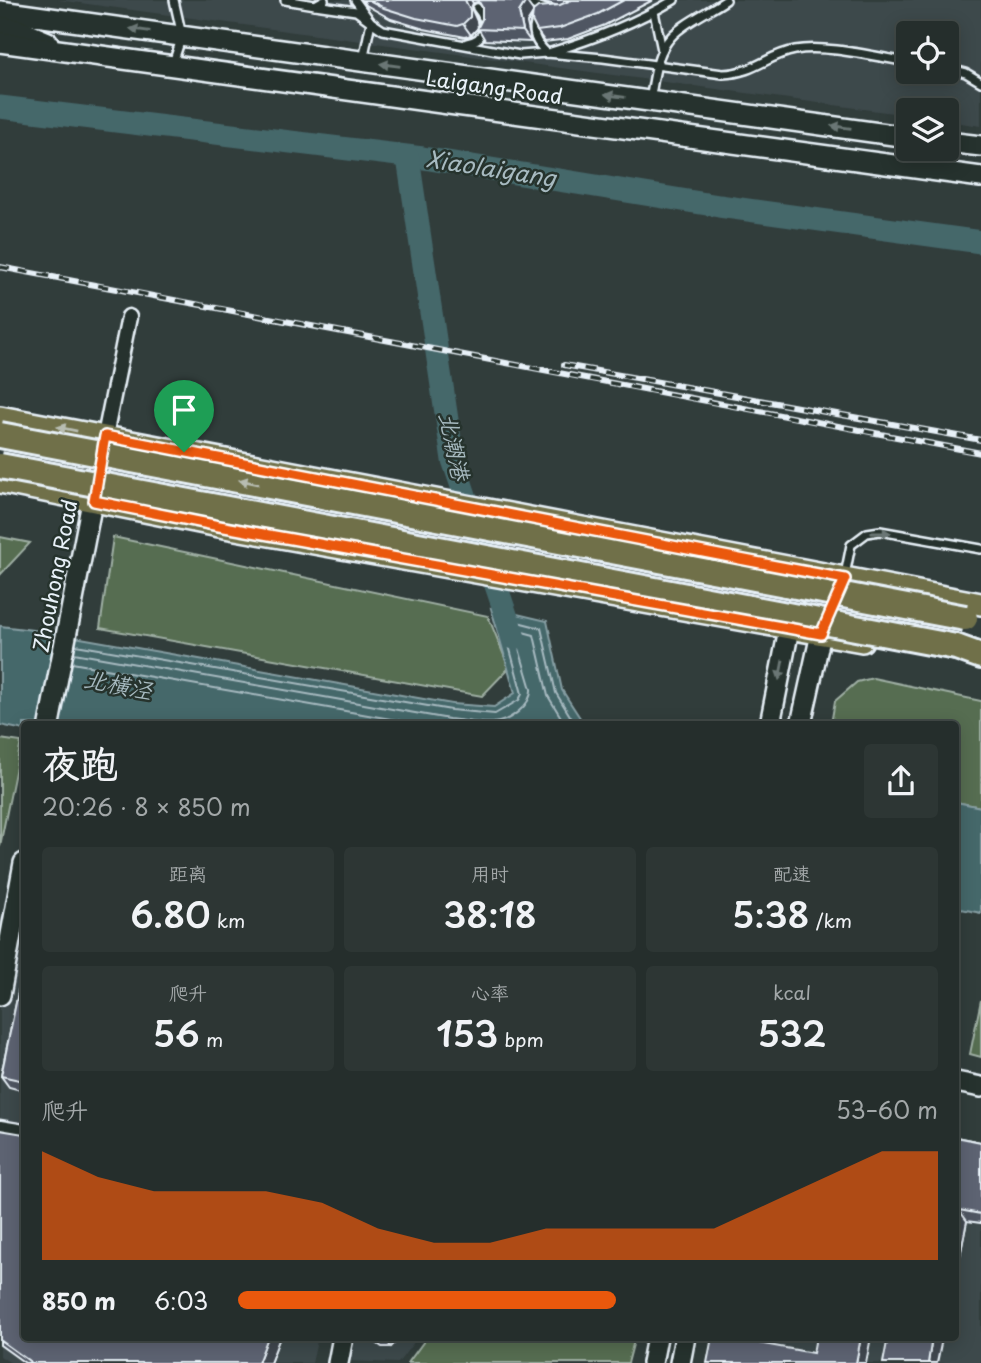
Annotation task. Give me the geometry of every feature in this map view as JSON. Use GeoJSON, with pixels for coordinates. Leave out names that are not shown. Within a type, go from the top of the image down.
{"type":"FeatureCollection","features":[{"type":"Feature","properties":{"kind":"highway"},"geometry":{"type":"LineString","coordinates":[[0,435],[977,616]]}},
{"type":"Feature","properties":{"kind":"highway"},"geometry":{"type":"LineString","coordinates":[[0,466],[981,650]]}},
{"type":"Feature","properties":{"kind":"highway"},"geometry":{"type":"LineString","coordinates":[[957,647],[981,656]]}},
{"type":"Feature","properties":{"kind":"main road"},"geometry":{"type":"LineString","coordinates":[[0,11],[896,134]]}},
{"type":"Feature","properties":{"kind":"main road"},"geometry":{"type":"LineString","coordinates":[[0,26],[17,29],[68,51]]}},
{"type":"Feature","properties":{"kind":"main road","name":"Laigang Road"},"geometry":{"type":"LineString","coordinates":[[0,42],[172,64],[697,141],[981,177]]}},
{"type":"Feature","properties":{"kind":"main road"},"geometry":{"type":"LineString","coordinates":[[959,143],[981,146]]}},
{"type":"Feature","properties":{"kind":"main road"},"geometry":{"type":"LineString","coordinates":[[0,417],[845,579],[977,616]]}},
{"type":"Feature","properties":{"kind":"main road","name":"Zhouhong Road"},"geometry":{"type":"LineString","coordinates":[[50,721],[105,436]]}},
{"type":"Feature","properties":{"kind":"main road"},"geometry":{"type":"LineString","coordinates":[[0,482],[542,585],[981,663]]}},
{"type":"Feature","properties":{"kind":"main road"},"geometry":{"type":"LineString","coordinates":[[771,721],[789,629],[845,579]]}},
{"type":"Feature","properties":{"kind":"main road"},"geometry":{"type":"LineString","coordinates":[[802,721],[821,634],[845,579]]}},
{"type":"Feature","properties":{"kind":"main road"},"geometry":{"type":"LineString","coordinates":[[0,995],[13,905],[21,874]]}},
{"type":"Feature","properties":{"kind":"main road"},"geometry":{"type":"LineString","coordinates":[[959,1083],[981,1087]]}},
{"type":"Feature","properties":{"kind":"main road"},"geometry":{"type":"LineString","coordinates":[[338,1363],[342,1341]]}},
{"type":"Feature","properties":{"kind":"main road"},"geometry":{"type":"LineString","coordinates":[[652,1363],[656,1341]]}},
{"type":"Feature","properties":{"kind":"main road"},"geometry":{"type":"LineString","coordinates":[[680,1363],[684,1341]]}},
{"type":"Feature","properties":{"kind":"street"},"geometry":{"type":"LineString","coordinates":[[105,436],[129,317]]}},
{"type":"Feature","properties":{"kind":"street"},"geometry":{"type":"LineString","coordinates":[[0,1128],[21,1132]]}},
{"type":"Feature","properties":{"kind":"lane"},"geometry":{"type":"LineString","coordinates":[[172,64],[182,36],[174,0]]}},
{"type":"Feature","properties":{"kind":"lane"},"geometry":{"type":"LineString","coordinates":[[285,0],[356,11],[383,30],[396,34],[520,55],[547,53],[723,74],[739,73],[778,55],[811,48],[896,60]]}},
{"type":"Feature","properties":{"kind":"lane"},"geometry":{"type":"LineString","coordinates":[[315,5],[324,0]]}},
{"type":"Feature","properties":{"kind":"lane"},"geometry":{"type":"LineString","coordinates":[[355,0],[371,22],[363,61]]}},
{"type":"Feature","properties":{"kind":"lane"},"geometry":{"type":"LineString","coordinates":[[517,0],[557,12],[542,12],[534,22],[534,37],[547,53]]}},
{"type":"Feature","properties":{"kind":"lane"},"geometry":{"type":"LineString","coordinates":[[547,53],[626,26],[674,0]]}},
{"type":"Feature","properties":{"kind":"lane"},"geometry":{"type":"LineString","coordinates":[[650,101],[657,65],[662,51],[673,35],[726,0]]}},
{"type":"Feature","properties":{"kind":"lane"},"geometry":{"type":"LineString","coordinates":[[464,44],[472,42],[484,33],[484,15],[477,8]]}},
{"type":"Feature","properties":{"kind":"lane"},"geometry":{"type":"LineString","coordinates":[[654,12],[662,51]]}},
{"type":"Feature","properties":{"kind":"lane"},"geometry":{"type":"LineString","coordinates":[[959,71],[981,82]]}},
{"type":"Feature","properties":{"kind":"lane"},"geometry":{"type":"LineString","coordinates":[[845,579],[851,545],[867,533],[880,531],[981,549]]}},
{"type":"Feature","properties":{"kind":"shaded area"},"geometry":{"type":"Polygon","coordinates":[[[58,0],[981,0],[981,126],[959,123],[959,98],[896,98],[896,113],[58,0]]]}},
{"type":"Feature","properties":{"kind":"shaded area"},"geometry":{"type":"Polygon","coordinates":[[[0,929],[21,932],[21,1341],[317,1341],[312,1363],[11,1363],[0,1356],[0,929]]]}},
{"type":"Feature","properties":{"kind":"shaded area"},"geometry":{"type":"Polygon","coordinates":[[[959,1140],[981,1144],[981,1363],[710,1363],[714,1341],[959,1341],[959,1140]]]}},
{"type":"Feature","properties":{"kind":"shaded area"},"geometry":{"type":"Polygon","coordinates":[[[349,1341],[415,1341],[398,1363],[348,1361],[349,1341]]]}},
{"type":"Feature","properties":{"kind":"green space"},"geometry":{"type":"Polygon","coordinates":[[[0,537],[30,543],[0,575],[0,537]]]}},
{"type":"Feature","properties":{"kind":"green space"},"geometry":{"type":"Polygon","coordinates":[[[113,537],[488,616],[509,668],[482,696],[100,628],[113,537]]]}},
{"type":"Feature","properties":{"kind":"green space"},"geometry":{"type":"Polygon","coordinates":[[[873,678],[981,701],[981,807],[959,803],[959,721],[832,721],[835,701],[857,682],[873,678]]]}},
{"type":"Feature","properties":{"kind":"green space"},"geometry":{"type":"Polygon","coordinates":[[[0,739],[21,742],[0,846],[0,739]]]}},
{"type":"Feature","properties":{"kind":"green space"},"geometry":{"type":"Polygon","coordinates":[[[981,1000],[981,1057],[970,1054],[981,1000]]]}},
{"type":"Feature","properties":{"kind":"green space"},"geometry":{"type":"Polygon","coordinates":[[[424,1341],[634,1341],[628,1363],[408,1363],[424,1341]]]}},
{"type":"Feature","properties":{"kind":"water","name":"北横泾"},"geometry":{"type":"Polygon","coordinates":[[[491,608],[547,621],[562,690],[582,721],[21,721],[21,729],[0,725],[0,626],[452,704],[494,707],[515,693],[491,608]]]}},
{"type":"Feature","properties":{"kind":"water"},"geometry":{"type":"Polygon","coordinates":[[[959,803],[981,807],[981,913],[959,909],[959,803]]]}},
{"type":"Feature","properties":{"kind":"building"},"geometry":{"type":"Polygon","coordinates":[[[369,0],[465,0],[470,17],[457,26],[416,18],[384,8],[369,0]]]}},
{"type":"Feature","properties":{"kind":"building"},"geometry":{"type":"Polygon","coordinates":[[[478,0],[526,1],[519,12],[523,31],[477,29],[482,19],[482,7],[478,0]]]}},
{"type":"Feature","properties":{"kind":"building"},"geometry":{"type":"Polygon","coordinates":[[[571,0],[624,0],[598,14],[560,28],[537,31],[532,21],[533,11],[538,7],[560,5],[571,0]]]}},
{"type":"Feature","properties":{"kind":"building"},"geometry":{"type":"Polygon","coordinates":[[[21,979],[21,1080],[1,1076],[21,979]]]}},
{"type":"Feature","properties":{"kind":"building"},"geometry":{"type":"Polygon","coordinates":[[[0,1130],[21,1134],[21,1341],[266,1341],[258,1363],[32,1363],[0,1340],[0,1130]]]}},
{"type":"Feature","properties":{"kind":"building"},"geometry":{"type":"Polygon","coordinates":[[[959,1138],[981,1142],[981,1214],[959,1210],[959,1138]]]}},
{"type":"Feature","properties":{"kind":"building"},"geometry":{"type":"Polygon","coordinates":[[[711,1341],[758,1341],[813,1353],[815,1341],[860,1341],[856,1363],[707,1363],[711,1341]]]}},
{"type":"Feature","properties":{"kind":"building"},"geometry":{"type":"Polygon","coordinates":[[[887,1341],[931,1341],[928,1363],[883,1363],[887,1341]]]}},
{"type":"Feature","properties":{"kind":"waterway","name":"Xiaolaigang"},"geometry":{"type":"LineString","coordinates":[[0,107],[423,158],[719,206],[981,242]]}},
{"type":"Feature","properties":{"kind":"waterway","name":"北潮港"},"geometry":{"type":"LineString","coordinates":[[408,158],[453,460],[514,638]]}},
{"type":"Feature","properties":{"kind":"railway"},"geometry":{"type":"LineString","coordinates":[[0,267],[981,453]]}},
{"type":"Feature","properties":{"kind":"railway"},"geometry":{"type":"LineString","coordinates":[[564,365],[981,440]]}},
{"type":"Feature","properties":{"kind":"route"},"geometry":{"type":"LineString","coordinates":[[105,436],[184,452],[845,579],[821,634],[94,501],[105,436]]}}]}
